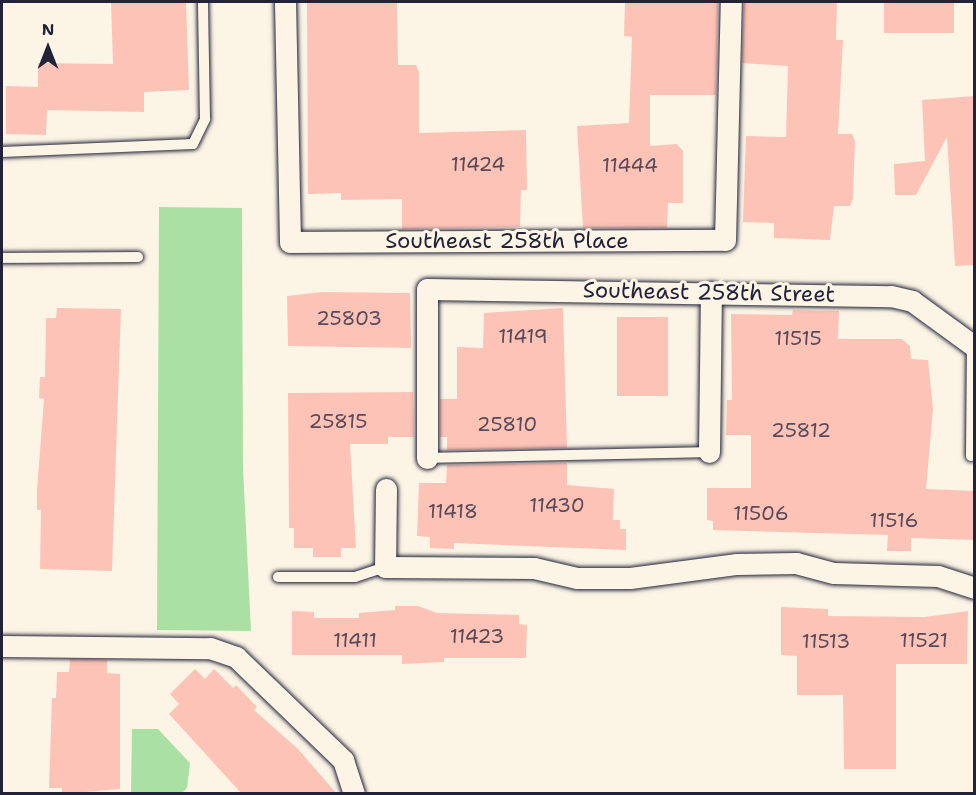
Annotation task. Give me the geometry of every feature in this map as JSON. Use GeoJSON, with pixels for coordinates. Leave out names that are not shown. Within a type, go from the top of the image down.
{"type":"FeatureCollection","features":[{"type":"Feature","properties":{"kind":"street","name":"Southeast 258th Place"},"geometry":{"type":"LineString","coordinates":[[285,2],[290,242],[725,240],[730,2]]}},
{"type":"Feature","properties":{"kind":"street","name":"Southeast 258th Street"},"geometry":{"type":"LineString","coordinates":[[427,458],[427,289],[891,296],[912,301],[936,315],[973,346]]}},
{"type":"Feature","properties":{"kind":"street"},"geometry":{"type":"LineString","coordinates":[[710,452],[711,292]]}},
{"type":"Feature","properties":{"kind":"street"},"geometry":{"type":"LineString","coordinates":[[386,489],[385,567],[534,568],[577,578],[630,578],[737,564],[796,563],[834,573],[938,576],[975,588]]}},
{"type":"Feature","properties":{"kind":"street"},"geometry":{"type":"LineString","coordinates":[[2,646],[210,648],[236,657],[343,760],[354,794]]}},
{"type":"Feature","properties":{"kind":"lane"},"geometry":{"type":"LineString","coordinates":[[2,152],[193,144],[205,119],[203,2]]}},
{"type":"Feature","properties":{"kind":"lane"},"geometry":{"type":"LineString","coordinates":[[2,258],[138,257]]}},
{"type":"Feature","properties":{"kind":"lane"},"geometry":{"type":"LineString","coordinates":[[971,456],[973,346]]}},
{"type":"Feature","properties":{"kind":"lane"},"geometry":{"type":"LineString","coordinates":[[427,458],[710,452]]}},
{"type":"Feature","properties":{"kind":"lane"},"geometry":{"type":"LineString","coordinates":[[279,577],[355,577],[385,567]]}},
{"type":"Feature","properties":{"kind":"green space"},"geometry":{"type":"Polygon","coordinates":[[[159,207],[242,208],[243,468],[251,631],[157,630],[159,207]]]}},
{"type":"Feature","properties":{"kind":"green space"},"geometry":{"type":"Polygon","coordinates":[[[132,729],[158,729],[190,763],[187,788],[182,793],[131,793],[132,729]]]}},
{"type":"Feature","properties":{"kind":"building"},"geometry":{"type":"Polygon","coordinates":[[[111,2],[186,2],[189,90],[144,92],[144,112],[47,110],[46,135],[6,134],[6,86],[38,87],[38,63],[113,64],[111,2]]]}},
{"type":"Feature","properties":{"kind":"building"},"geometry":{"type":"Polygon","coordinates":[[[307,2],[397,2],[398,65],[416,65],[419,72],[419,133],[526,130],[527,190],[521,190],[520,227],[402,229],[402,199],[341,200],[341,193],[308,194],[307,2]]]}},
{"type":"Feature","properties":{"kind":"building"},"geometry":{"type":"Polygon","coordinates":[[[625,2],[718,2],[716,95],[650,95],[650,146],[677,144],[683,151],[683,203],[668,203],[667,228],[583,228],[577,126],[629,123],[632,37],[624,36],[625,2]]]}},
{"type":"Feature","properties":{"kind":"building"},"geometry":{"type":"Polygon","coordinates":[[[744,2],[837,2],[836,40],[843,40],[838,134],[852,134],[855,141],[853,198],[850,206],[834,206],[830,240],[774,238],[774,223],[743,222],[746,136],[786,137],[788,66],[742,63],[744,2]]]}},
{"type":"Feature","properties":{"kind":"building"},"geometry":{"type":"Polygon","coordinates":[[[884,2],[954,2],[954,33],[884,33],[884,2]]]}},
{"type":"Feature","properties":{"kind":"building"},"geometry":{"type":"Polygon","coordinates":[[[975,96],[975,265],[955,266],[947,137],[916,195],[895,195],[894,164],[925,161],[922,100],[975,96]]]}},
{"type":"Feature","properties":{"kind":"building"},"geometry":{"type":"Polygon","coordinates":[[[322,292],[410,293],[411,348],[288,346],[287,296],[322,292]]]}},
{"type":"Feature","properties":{"kind":"building"},"geometry":{"type":"Polygon","coordinates":[[[57,308],[121,309],[112,571],[40,569],[41,510],[37,510],[37,490],[44,399],[39,398],[40,377],[45,377],[46,318],[56,318],[57,308]]]}},
{"type":"Feature","properties":{"kind":"building"},"geometry":{"type":"Polygon","coordinates":[[[563,308],[567,448],[447,450],[447,437],[440,437],[440,399],[457,399],[457,347],[483,348],[484,313],[563,308]]]}},
{"type":"Feature","properties":{"kind":"building"},"geometry":{"type":"Polygon","coordinates":[[[793,310],[839,311],[838,339],[902,339],[910,346],[911,359],[928,360],[933,409],[926,489],[975,491],[975,540],[911,538],[911,551],[887,551],[888,535],[713,530],[713,521],[707,520],[707,488],[751,488],[751,435],[726,435],[727,400],[732,400],[731,314],[792,315],[793,310]]]}},
{"type":"Feature","properties":{"kind":"building"},"geometry":{"type":"Polygon","coordinates":[[[617,317],[668,317],[668,396],[617,396],[617,317]]]}},
{"type":"Feature","properties":{"kind":"building"},"geometry":{"type":"Polygon","coordinates":[[[413,392],[414,437],[388,437],[388,444],[350,444],[356,548],[341,548],[341,557],[313,557],[313,548],[294,548],[294,528],[289,528],[288,393],[413,392]]]}},
{"type":"Feature","properties":{"kind":"building"},"geometry":{"type":"Polygon","coordinates":[[[567,463],[567,485],[614,489],[613,520],[620,520],[620,529],[626,529],[626,550],[454,543],[454,549],[430,548],[430,537],[417,536],[419,483],[446,483],[447,465],[567,463]]]}},
{"type":"Feature","properties":{"kind":"building"},"geometry":{"type":"Polygon","coordinates":[[[395,606],[418,606],[437,613],[519,615],[519,624],[527,625],[526,658],[444,658],[444,662],[402,664],[402,655],[292,655],[292,611],[314,612],[314,618],[359,618],[359,613],[395,610],[395,606]]]}},
{"type":"Feature","properties":{"kind":"building"},"geometry":{"type":"Polygon","coordinates":[[[781,607],[828,609],[828,616],[925,617],[968,611],[967,664],[896,664],[896,769],[844,769],[843,695],[797,695],[797,656],[781,655],[781,607]]]}},
{"type":"Feature","properties":{"kind":"building"},"geometry":{"type":"Polygon","coordinates":[[[70,659],[107,660],[107,673],[120,674],[120,789],[62,794],[62,788],[49,788],[52,698],[56,698],[57,672],[69,672],[70,659]]]}},
{"type":"Feature","properties":{"kind":"building"},"geometry":{"type":"Polygon","coordinates":[[[195,669],[205,679],[214,669],[233,688],[236,685],[257,707],[254,710],[298,749],[337,794],[242,794],[169,714],[179,704],[170,694],[195,669]]]}}]}
